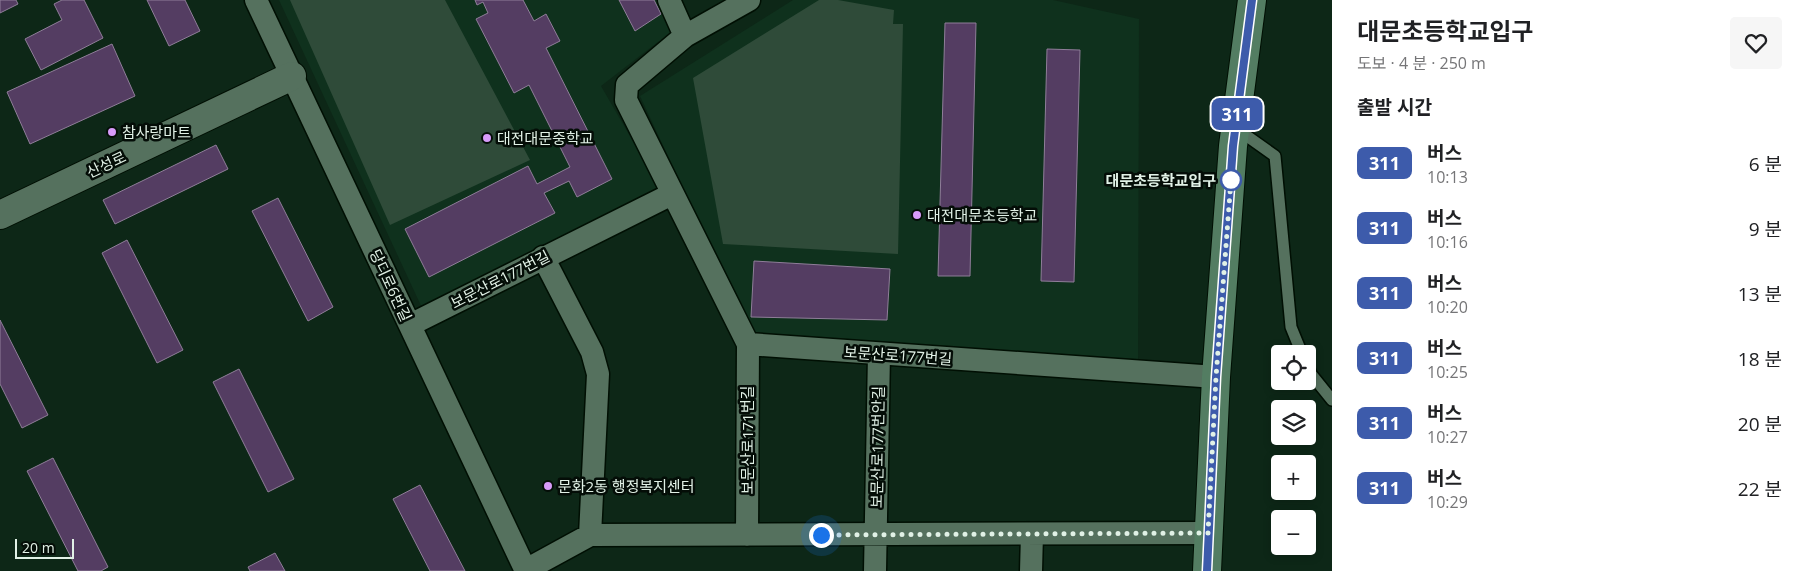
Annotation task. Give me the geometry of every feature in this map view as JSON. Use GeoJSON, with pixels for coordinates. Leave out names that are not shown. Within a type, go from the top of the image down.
{"type":"FeatureCollection","features":[{"type":"Feature","properties":{"kind":"main road"},"geometry":{"type":"LineString","coordinates":[[1207,571],[1216,377],[1236,128],[1252,0]]}},
{"type":"Feature","properties":{"kind":"street","name":"당디로6번길"},"geometry":{"type":"LineString","coordinates":[[256,0],[526,570]]}},
{"type":"Feature","properties":{"kind":"street"},"geometry":{"type":"LineString","coordinates":[[669,0],[685,36]]}},
{"type":"Feature","properties":{"kind":"street"},"geometry":{"type":"LineString","coordinates":[[748,344],[626,100],[627,85],[685,36],[749,0]]}},
{"type":"Feature","properties":{"kind":"street","name":"산성로"},"geometry":{"type":"LineString","coordinates":[[0,214],[292,76]]}},
{"type":"Feature","properties":{"kind":"street","name":"보문산로177번길"},"geometry":{"type":"LineString","coordinates":[[410,324],[672,194]]}},
{"type":"Feature","properties":{"kind":"street"},"geometry":{"type":"LineString","coordinates":[[543,257],[592,352],[598,374],[590,535]]}},
{"type":"Feature","properties":{"kind":"street","name":"보문산로177번길"},"geometry":{"type":"LineString","coordinates":[[748,344],[1216,377]]}},
{"type":"Feature","properties":{"kind":"street","name":"보문산로171번길"},"geometry":{"type":"LineString","coordinates":[[747,535],[748,344]]}},
{"type":"Feature","properties":{"kind":"street","name":"보문산로177번안길"},"geometry":{"type":"LineString","coordinates":[[875,571],[879,354]]}},
{"type":"Feature","properties":{"kind":"street"},"geometry":{"type":"LineString","coordinates":[[526,570],[590,535],[1208,533]]}},
{"type":"Feature","properties":{"kind":"street"},"geometry":{"type":"LineString","coordinates":[[1031,571],[1032,534]]}},
{"type":"Feature","properties":{"kind":"lane"},"geometry":{"type":"LineString","coordinates":[[1236,128],[1275,156],[1291,327],[1298,345]]}},
{"type":"Feature","properties":{"kind":"lane"},"geometry":{"type":"LineString","coordinates":[[1316,380],[1332,400]]}},
{"type":"Feature","properties":{"kind":"shaded area","name":"대전대문중학교"},"geometry":{"type":"Polygon","coordinates":[[[279,0],[658,0],[672,31],[601,86],[661,190],[423,310],[279,0]]]}},
{"type":"Feature","properties":{"kind":"shaded area"},"geometry":{"type":"Polygon","coordinates":[[[290,0],[445,0],[530,160],[390,225],[290,0]]]}},
{"type":"Feature","properties":{"kind":"shaded area","name":"대전대문초등학교"},"geometry":{"type":"Polygon","coordinates":[[[793,0],[1053,0],[1139,19],[1138,365],[751,334],[640,96],[793,0]]]}},
{"type":"Feature","properties":{"kind":"shaded area"},"geometry":{"type":"Polygon","coordinates":[[[819,0],[838,0],[894,10],[893,24],[903,24],[898,254],[723,244],[693,78],[819,0]]]}},
{"type":"Feature","properties":{"kind":"building"},"geometry":{"type":"Polygon","coordinates":[[[0,0],[16,0],[18,4],[0,13],[0,0]]]}},
{"type":"Feature","properties":{"kind":"building"},"geometry":{"type":"Polygon","coordinates":[[[62,0],[84,0],[103,38],[41,70],[25,39],[62,20],[54,4],[62,0]]]}},
{"type":"Feature","properties":{"kind":"building"},"geometry":{"type":"Polygon","coordinates":[[[147,0],[185,0],[200,31],[169,46],[147,0]]]}},
{"type":"Feature","properties":{"kind":"building"},"geometry":{"type":"Polygon","coordinates":[[[475,0],[523,0],[534,21],[546,14],[560,41],[546,48],[612,179],[577,197],[569,181],[544,193],[555,213],[429,277],[405,229],[528,166],[537,184],[570,167],[529,85],[514,93],[476,19],[488,13],[483,2],[477,5],[475,0]]]}},
{"type":"Feature","properties":{"kind":"building"},"geometry":{"type":"Polygon","coordinates":[[[619,0],[654,0],[661,14],[635,31],[619,0]]]}},
{"type":"Feature","properties":{"kind":"building"},"geometry":{"type":"Polygon","coordinates":[[[945,23],[976,23],[970,276],[938,276],[945,23]]]}},
{"type":"Feature","properties":{"kind":"building"},"geometry":{"type":"Polygon","coordinates":[[[112,44],[135,96],[30,144],[7,92],[112,44]]]}},
{"type":"Feature","properties":{"kind":"building"},"geometry":{"type":"Polygon","coordinates":[[[1047,49],[1080,50],[1074,282],[1041,281],[1047,49]]]}},
{"type":"Feature","properties":{"kind":"building"},"geometry":{"type":"Polygon","coordinates":[[[216,145],[228,169],[115,224],[103,200],[216,145]]]}},
{"type":"Feature","properties":{"kind":"building"},"geometry":{"type":"Polygon","coordinates":[[[278,198],[333,307],[308,321],[252,211],[278,198]]]}},
{"type":"Feature","properties":{"kind":"building"},"geometry":{"type":"Polygon","coordinates":[[[127,240],[183,350],[157,363],[102,253],[127,240]]]}},
{"type":"Feature","properties":{"kind":"building"},"geometry":{"type":"Polygon","coordinates":[[[754,261],[890,269],[887,320],[751,317],[754,261]]]}},
{"type":"Feature","properties":{"kind":"building"},"geometry":{"type":"Polygon","coordinates":[[[0,320],[48,415],[22,428],[0,384],[0,320]]]}},
{"type":"Feature","properties":{"kind":"building"},"geometry":{"type":"Polygon","coordinates":[[[239,369],[294,479],[268,492],[213,382],[239,369]]]}},
{"type":"Feature","properties":{"kind":"building"},"geometry":{"type":"Polygon","coordinates":[[[53,458],[108,567],[101,571],[78,571],[27,471],[53,458]]]}},
{"type":"Feature","properties":{"kind":"building"},"geometry":{"type":"Polygon","coordinates":[[[420,485],[465,571],[430,571],[393,499],[420,485]]]}},
{"type":"Feature","properties":{"kind":"building"},"geometry":{"type":"Polygon","coordinates":[[[275,553],[285,571],[250,571],[248,567],[275,553]]]}},
{"type":"Feature","properties":{"kind":"bus line","name":"311"},"geometry":{"type":"LineString","coordinates":[[1207,571],[1216,377],[1233,146],[1252,0]]}},
{"type":"Feature","properties":{"kind":"place","name":"참사랑마트"},"geometry":{"type":"Point","coordinates":[112,132]}},
{"type":"Feature","properties":{"kind":"place","name":"대전대문중학교"},"geometry":{"type":"Point","coordinates":[487,138]}},
{"type":"Feature","properties":{"kind":"place","name":"대문초등학교입구"},"geometry":{"type":"Point","coordinates":[1231,180]}},
{"type":"Feature","properties":{"kind":"place","name":"대전대문초등학교"},"geometry":{"type":"Point","coordinates":[917,215]}},
{"type":"Feature","properties":{"kind":"place","name":"문화2동 행정복지센터"},"geometry":{"type":"Point","coordinates":[548,486]}},
{"type":"Feature","properties":{"kind":"route"},"geometry":{"type":"LineString","coordinates":[[821,535],[1208,533],[1216,377],[1231,180]]}}]}
